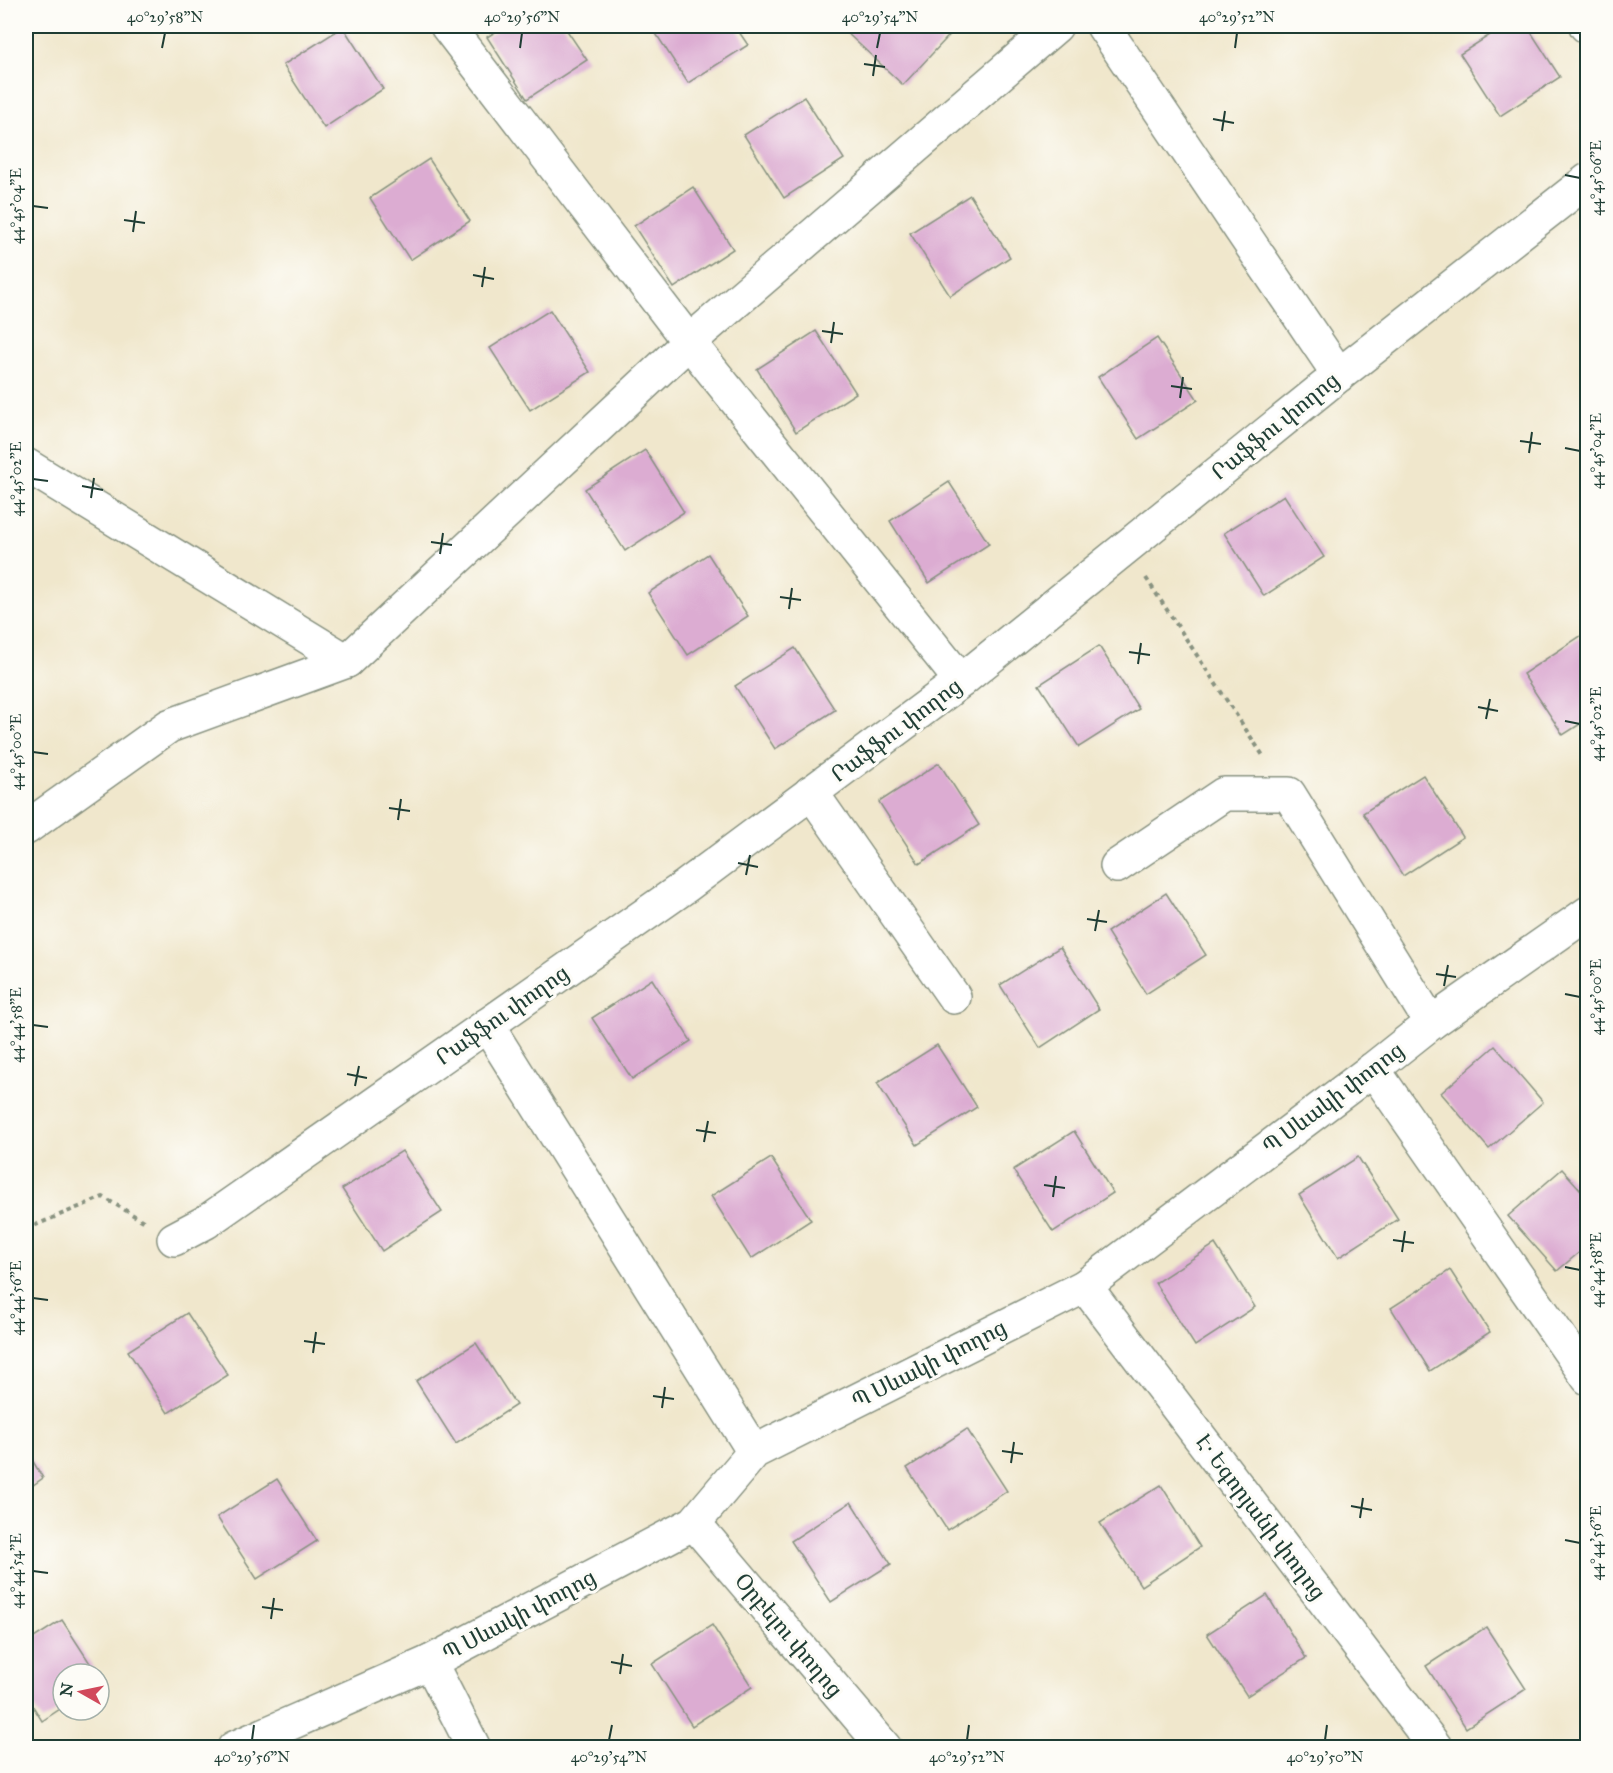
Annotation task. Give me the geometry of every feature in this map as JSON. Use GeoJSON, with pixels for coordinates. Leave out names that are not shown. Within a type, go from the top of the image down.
{"type":"FeatureCollection","features":[{"type":"Feature","properties":{"kind":"street"},"geometry":{"type":"LineString","coordinates":[[447,26],[689,342],[961,681]]}},
{"type":"Feature","properties":{"kind":"street"},"geometry":{"type":"LineString","coordinates":[[26,828],[169,726],[347,661],[689,342],[1056,26]]}},
{"type":"Feature","properties":{"kind":"street"},"geometry":{"type":"LineString","coordinates":[[1103,26],[1339,375]]}},
{"type":"Feature","properties":{"kind":"street","name":"Րաֆֆու փողոց"},"geometry":{"type":"LineString","coordinates":[[174,1239],[206,1222],[686,886],[961,681],[1339,375],[1587,180]]}},
{"type":"Feature","properties":{"kind":"street"},"geometry":{"type":"LineString","coordinates":[[26,465],[347,661]]}},
{"type":"Feature","properties":{"kind":"street"},"geometry":{"type":"LineString","coordinates":[[811,792],[954,997]]}},
{"type":"Feature","properties":{"kind":"street"},"geometry":{"type":"LineString","coordinates":[[1117,866],[1224,794],[1289,794],[1431,1023]]}},
{"type":"Feature","properties":{"kind":"street","name":"Պ Սևակի փողոց"},"geometry":{"type":"LineString","coordinates":[[234,1748],[430,1662],[694,1523],[754,1452],[1085,1286],[1431,1023],[1587,913]]}},
{"type":"Feature","properties":{"kind":"street"},"geometry":{"type":"LineString","coordinates":[[487,1025],[754,1452]]}},
{"type":"Feature","properties":{"kind":"street"},"geometry":{"type":"LineString","coordinates":[[1373,1069],[1587,1378]]}},
{"type":"Feature","properties":{"kind":"street","name":"Է․ Եգորյանի փողոց"},"geometry":{"type":"LineString","coordinates":[[1085,1286],[1436,1748]]}},
{"type":"Feature","properties":{"kind":"street","name":"Օրբելու փողոց"},"geometry":{"type":"LineString","coordinates":[[694,1523],[885,1748]]}},
{"type":"Feature","properties":{"kind":"street"},"geometry":{"type":"LineString","coordinates":[[430,1662],[474,1748]]}},
{"type":"Feature","properties":{"kind":"path"},"geometry":{"type":"LineString","coordinates":[[1126,548],[1289,794]]}},
{"type":"Feature","properties":{"kind":"path"},"geometry":{"type":"LineString","coordinates":[[26,1229],[103,1197],[174,1239]]}},
{"type":"Feature","properties":{"kind":"building"},"geometry":{"type":"Polygon","coordinates":[[[505,26],[564,26],[587,60],[527,99],[487,37],[505,26]]]}},
{"type":"Feature","properties":{"kind":"building"},"geometry":{"type":"Polygon","coordinates":[[[651,26],[735,26],[748,45],[688,83],[651,26]]]}},
{"type":"Feature","properties":{"kind":"building"},"geometry":{"type":"Polygon","coordinates":[[[849,26],[958,26],[903,85],[844,30],[849,26]]]}},
{"type":"Feature","properties":{"kind":"building"},"geometry":{"type":"Polygon","coordinates":[[[1504,26],[1527,26],[1560,77],[1500,116],[1460,54],[1504,26]]]}},
{"type":"Feature","properties":{"kind":"building"},"geometry":{"type":"Polygon","coordinates":[[[343,27],[383,89],[324,128],[283,65],[343,27]]]}},
{"type":"Feature","properties":{"kind":"building"},"geometry":{"type":"Polygon","coordinates":[[[804,97],[844,159],[784,198],[744,135],[804,97]]]}},
{"type":"Feature","properties":{"kind":"building"},"geometry":{"type":"Polygon","coordinates":[[[429,159],[470,221],[410,260],[370,198],[429,159]]]}},
{"type":"Feature","properties":{"kind":"building"},"geometry":{"type":"Polygon","coordinates":[[[693,187],[733,249],[674,288],[634,226],[693,187]]]}},
{"type":"Feature","properties":{"kind":"building"},"geometry":{"type":"Polygon","coordinates":[[[970,195],[1010,257],[950,296],[910,233],[970,195]]]}},
{"type":"Feature","properties":{"kind":"building"},"geometry":{"type":"Polygon","coordinates":[[[550,310],[590,372],[530,410],[490,348],[550,310]]]}},
{"type":"Feature","properties":{"kind":"building"},"geometry":{"type":"Polygon","coordinates":[[[816,331],[856,393],[796,432],[757,369],[816,331]]]}},
{"type":"Feature","properties":{"kind":"building"},"geometry":{"type":"Polygon","coordinates":[[[1157,338],[1198,400],[1138,439],[1098,377],[1157,338]]]}},
{"type":"Feature","properties":{"kind":"building"},"geometry":{"type":"Polygon","coordinates":[[[645,450],[684,512],[625,551],[585,489],[645,450]]]}},
{"type":"Feature","properties":{"kind":"building"},"geometry":{"type":"Polygon","coordinates":[[[949,482],[989,544],[929,583],[890,521],[949,482]]]}},
{"type":"Feature","properties":{"kind":"building"},"geometry":{"type":"Polygon","coordinates":[[[1284,495],[1324,557],[1264,596],[1224,533],[1284,495]]]}},
{"type":"Feature","properties":{"kind":"building"},"geometry":{"type":"Polygon","coordinates":[[[708,554],[748,616],[688,655],[648,593],[708,554]]]}},
{"type":"Feature","properties":{"kind":"building"},"geometry":{"type":"Polygon","coordinates":[[[1582,635],[1588,643],[1588,719],[1563,735],[1523,674],[1582,635]]]}},
{"type":"Feature","properties":{"kind":"building"},"geometry":{"type":"Polygon","coordinates":[[[1099,646],[1139,709],[1079,747],[1039,685],[1099,646]]]}},
{"type":"Feature","properties":{"kind":"building"},"geometry":{"type":"Polygon","coordinates":[[[795,648],[835,710],[775,749],[735,686],[795,648]]]}},
{"type":"Feature","properties":{"kind":"building"},"geometry":{"type":"Polygon","coordinates":[[[939,763],[979,825],[919,864],[879,802],[939,763]]]}},
{"type":"Feature","properties":{"kind":"building"},"geometry":{"type":"Polygon","coordinates":[[[1423,775],[1463,837],[1403,876],[1363,813],[1423,775]]]}},
{"type":"Feature","properties":{"kind":"building"},"geometry":{"type":"Polygon","coordinates":[[[1166,893],[1206,955],[1146,994],[1107,932],[1166,893]]]}},
{"type":"Feature","properties":{"kind":"building"},"geometry":{"type":"Polygon","coordinates":[[[1060,947],[1099,1009],[1040,1048],[1000,985],[1060,947]]]}},
{"type":"Feature","properties":{"kind":"building"},"geometry":{"type":"Polygon","coordinates":[[[652,979],[691,1041],[632,1079],[592,1018],[652,979]]]}},
{"type":"Feature","properties":{"kind":"building"},"geometry":{"type":"Polygon","coordinates":[[[937,1045],[977,1107],[917,1145],[877,1083],[937,1045]]]}},
{"type":"Feature","properties":{"kind":"building"},"geometry":{"type":"Polygon","coordinates":[[[1495,1046],[1543,1102],[1489,1149],[1441,1093],[1495,1046]]]}},
{"type":"Feature","properties":{"kind":"building"},"geometry":{"type":"Polygon","coordinates":[[[1074,1131],[1113,1193],[1053,1232],[1013,1170],[1074,1131]]]}},
{"type":"Feature","properties":{"kind":"building"},"geometry":{"type":"Polygon","coordinates":[[[402,1151],[442,1212],[382,1251],[342,1189],[402,1151]]]}},
{"type":"Feature","properties":{"kind":"building"},"geometry":{"type":"Polygon","coordinates":[[[1358,1157],[1398,1219],[1338,1258],[1299,1195],[1358,1157]]]}},
{"type":"Feature","properties":{"kind":"building"},"geometry":{"type":"Polygon","coordinates":[[[771,1158],[811,1220],[751,1259],[711,1196],[771,1158]]]}},
{"type":"Feature","properties":{"kind":"building"},"geometry":{"type":"Polygon","coordinates":[[[1562,1169],[1588,1198],[1588,1245],[1557,1271],[1508,1216],[1562,1169]]]}},
{"type":"Feature","properties":{"kind":"building"},"geometry":{"type":"Polygon","coordinates":[[[1215,1244],[1255,1307],[1195,1346],[1155,1283],[1215,1244]]]}},
{"type":"Feature","properties":{"kind":"building"},"geometry":{"type":"Polygon","coordinates":[[[1450,1270],[1490,1332],[1430,1371],[1391,1308],[1450,1270]]]}},
{"type":"Feature","properties":{"kind":"building"},"geometry":{"type":"Polygon","coordinates":[[[187,1313],[228,1375],[168,1413],[128,1351],[187,1313]]]}},
{"type":"Feature","properties":{"kind":"building"},"geometry":{"type":"Polygon","coordinates":[[[476,1343],[516,1405],[456,1444],[416,1381],[476,1343]]]}},
{"type":"Feature","properties":{"kind":"building"},"geometry":{"type":"Polygon","coordinates":[[[967,1429],[1007,1491],[947,1530],[907,1468],[967,1429]]]}},
{"type":"Feature","properties":{"kind":"building"},"geometry":{"type":"Polygon","coordinates":[[[26,1450],[43,1478],[26,1490],[26,1450]]]}},
{"type":"Feature","properties":{"kind":"building"},"geometry":{"type":"Polygon","coordinates":[[[277,1479],[317,1541],[257,1579],[217,1517],[277,1479]]]}},
{"type":"Feature","properties":{"kind":"building"},"geometry":{"type":"Polygon","coordinates":[[[1161,1485],[1200,1547],[1141,1586],[1100,1523],[1161,1485]]]}},
{"type":"Feature","properties":{"kind":"building"},"geometry":{"type":"Polygon","coordinates":[[[851,1502],[891,1564],[831,1602],[791,1541],[851,1502]]]}},
{"type":"Feature","properties":{"kind":"building"},"geometry":{"type":"Polygon","coordinates":[[[1267,1595],[1306,1658],[1247,1696],[1207,1634],[1267,1595]]]}},
{"type":"Feature","properties":{"kind":"building"},"geometry":{"type":"Polygon","coordinates":[[[62,1620],[89,1662],[51,1662],[51,1715],[42,1721],[26,1695],[26,1643],[62,1620]]]}},
{"type":"Feature","properties":{"kind":"building"},"geometry":{"type":"Polygon","coordinates":[[[712,1625],[752,1687],[692,1726],[652,1664],[712,1625]]]}},
{"type":"Feature","properties":{"kind":"building"},"geometry":{"type":"Polygon","coordinates":[[[1486,1627],[1526,1689],[1466,1728],[1426,1666],[1486,1627]]]}}]}
